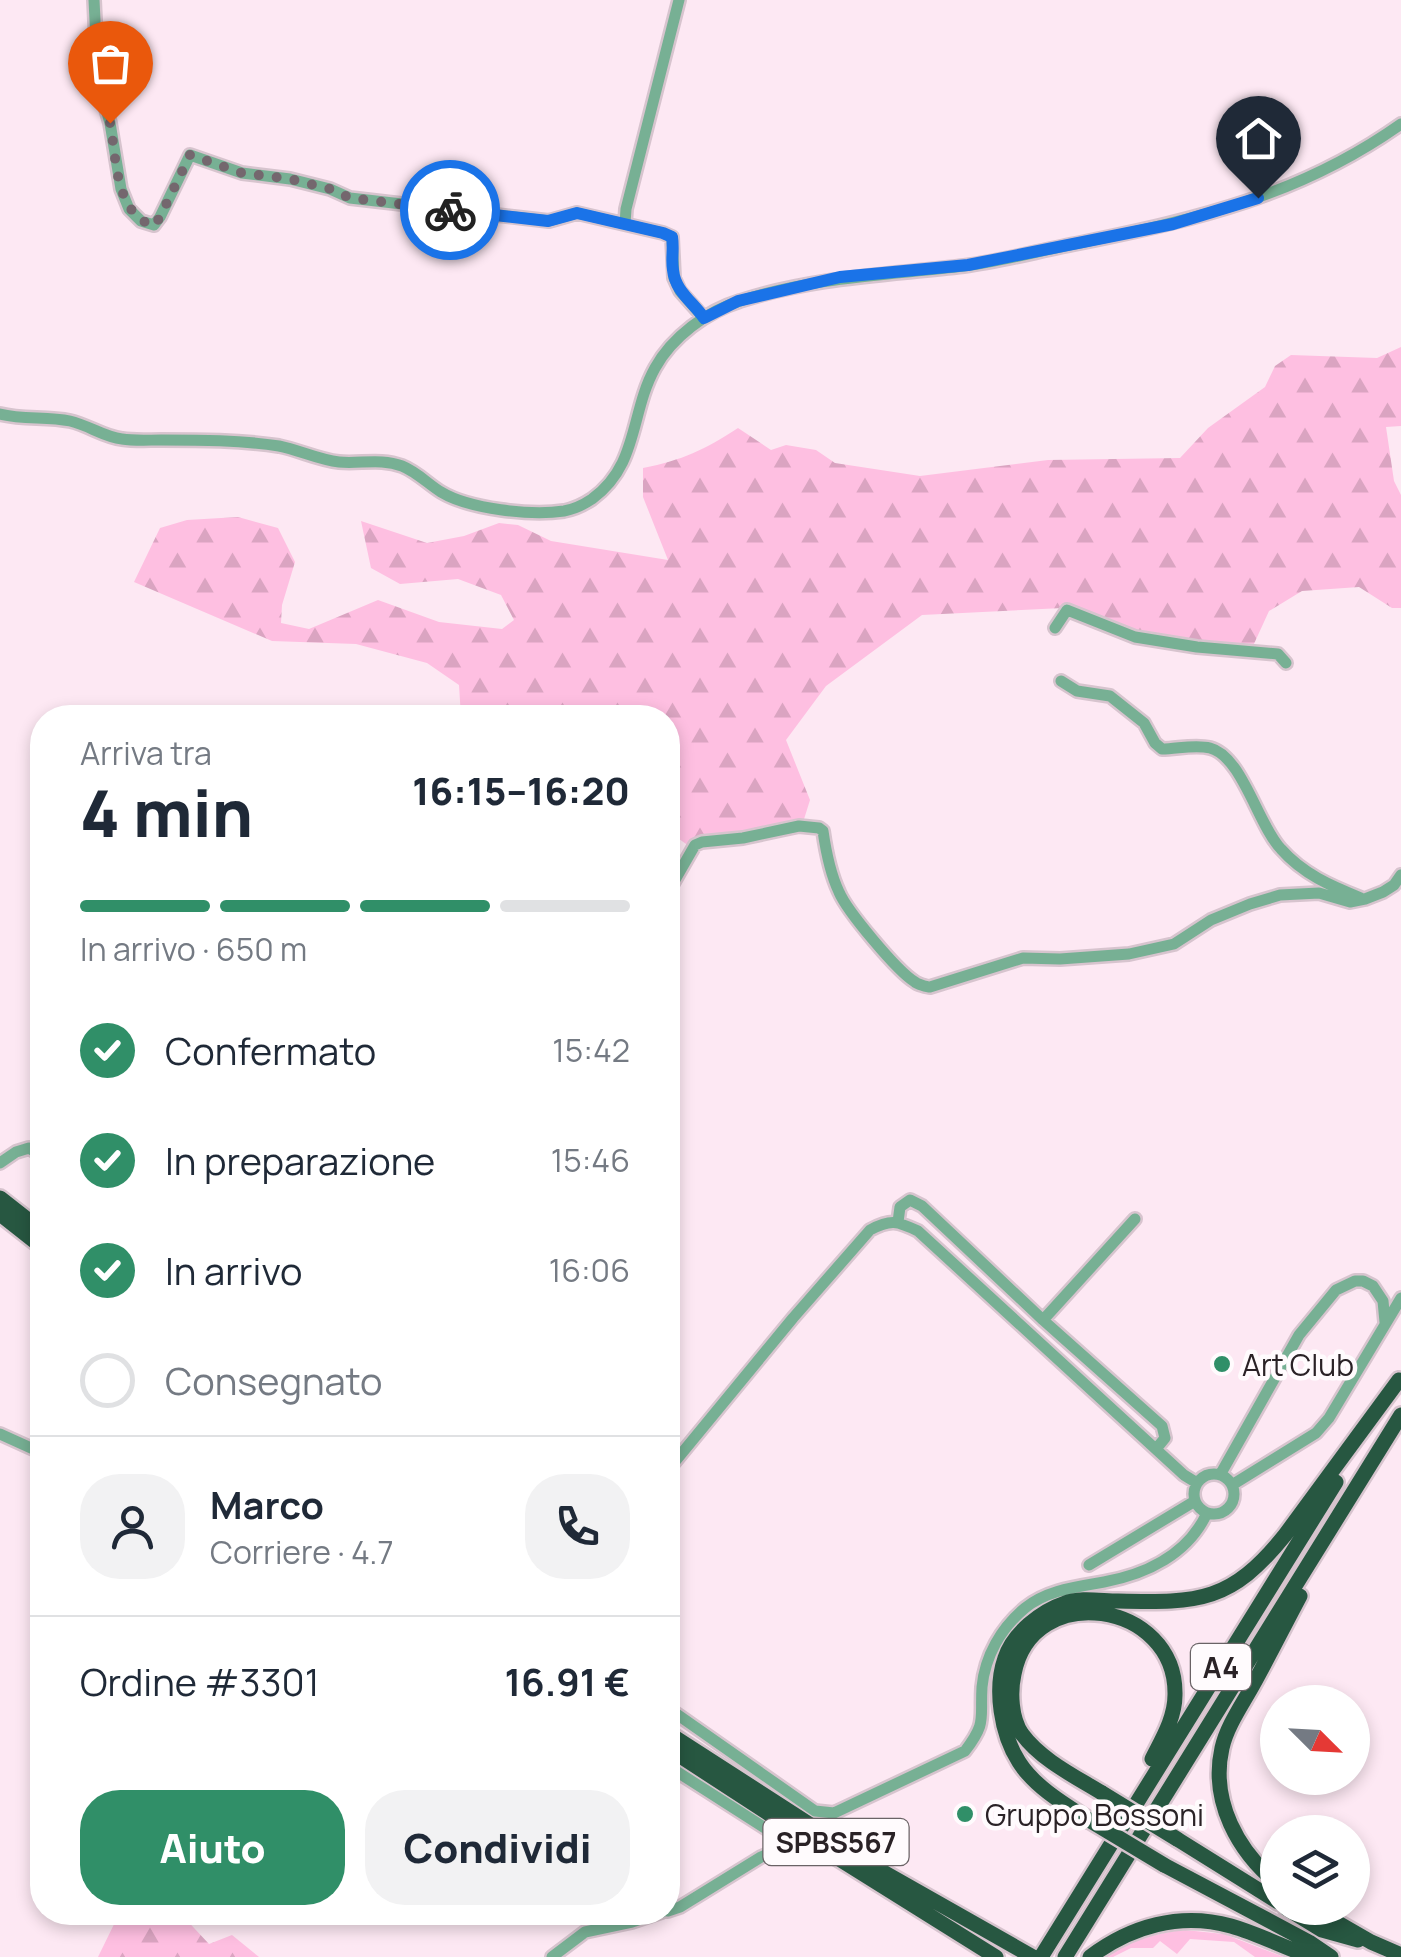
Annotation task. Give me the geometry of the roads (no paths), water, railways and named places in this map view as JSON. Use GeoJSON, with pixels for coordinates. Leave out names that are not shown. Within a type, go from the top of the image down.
{"type":"FeatureCollection","features":[{"type":"Feature","properties":{"kind":"highway"},"geometry":{"type":"LineString","coordinates":[[0,1198],[30,1222]]}},
{"type":"Feature","properties":{"kind":"highway"},"geometry":{"type":"LineString","coordinates":[[0,1214],[30,1238]]}},
{"type":"Feature","properties":{"kind":"highway"},"geometry":{"type":"LineString","coordinates":[[1331,1957],[1164,1865],[1055,1798],[1018,1761],[1002,1718],[1000,1684],[1005,1656],[1022,1632],[1043,1613],[1068,1601],[1190,1600],[1210,1596],[1247,1576],[1286,1535],[1400,1378]]}},
{"type":"Feature","properties":{"kind":"highway","name":"A4"},"geometry":{"type":"LineString","coordinates":[[1041,1957],[1400,1378]]}},
{"type":"Feature","properties":{"kind":"highway","name":"A4"},"geometry":{"type":"LineString","coordinates":[[1065,1957],[1401,1415]]}},
{"type":"Feature","properties":{"kind":"highway"},"geometry":{"type":"LineString","coordinates":[[1260,1867],[1248,1856],[1229,1821],[1221,1788],[1222,1746],[1351,1496]]}},
{"type":"Feature","properties":{"kind":"highway"},"geometry":{"type":"LineString","coordinates":[[1108,1848],[1128,1809],[1168,1729],[1174,1678],[1163,1652],[1141,1628],[1113,1615],[1074,1612],[1049,1623],[1028,1640],[1016,1666],[1011,1690],[1020,1730],[1034,1748],[1102,1794],[1128,1809],[1177,1839],[1260,1891]]}},
{"type":"Feature","properties":{"kind":"highway","name":"SPBS567"},"geometry":{"type":"LineString","coordinates":[[680,1741],[885,1873],[1033,1957]]}},
{"type":"Feature","properties":{"kind":"highway","name":"SPBS567"},"geometry":{"type":"LineString","coordinates":[[680,1756],[996,1957]]}},
{"type":"Feature","properties":{"kind":"highway"},"geometry":{"type":"LineString","coordinates":[[1090,1957],[1122,1936],[1186,1920],[1231,1926],[1312,1957]]}},
{"type":"Feature","properties":{"kind":"highway"},"geometry":{"type":"LineString","coordinates":[[1315,1925],[1331,1934],[1371,1942]]}},
{"type":"Feature","properties":{"kind":"highway"},"geometry":{"type":"LineString","coordinates":[[1342,1925],[1401,1955]]}},
{"type":"Feature","properties":{"kind":"street"},"geometry":{"type":"LineString","coordinates":[[94,0],[98,81],[121,189],[129,208],[141,222],[154,226],[190,155],[242,173],[290,179],[350,198],[548,221],[577,213],[672,237],[674,278],[704,318]]}},
{"type":"Feature","properties":{"kind":"street"},"geometry":{"type":"LineString","coordinates":[[625,224],[679,0]]}},
{"type":"Feature","properties":{"kind":"street"},"geometry":{"type":"LineString","coordinates":[[0,414],[83,424],[119,440],[199,440],[278,446],[338,462],[384,462],[402,466],[443,494],[465,502],[539,513],[565,511],[581,506],[615,477],[628,452],[643,394],[666,351],[704,318],[738,301],[840,277],[968,265],[1173,224],[1296,184],[1334,167],[1401,124]]}},
{"type":"Feature","properties":{"kind":"street"},"geometry":{"type":"LineString","coordinates":[[1055,628],[1067,610],[1135,638],[1278,654],[1286,663]]}},
{"type":"Feature","properties":{"kind":"street"},"geometry":{"type":"LineString","coordinates":[[1061,681],[1077,691],[1110,696],[1144,723],[1162,748],[1210,748],[1224,755],[1282,851],[1326,885],[1365,899]]}},
{"type":"Feature","properties":{"kind":"street"},"geometry":{"type":"LineString","coordinates":[[680,872],[695,846],[702,842],[799,826],[819,828],[838,892],[847,908],[903,971],[916,983],[930,987],[1023,958],[1129,954],[1174,944],[1211,920],[1280,895],[1319,894],[1350,902],[1365,899],[1384,892],[1401,875]]}},
{"type":"Feature","properties":{"kind":"street"},"geometry":{"type":"LineString","coordinates":[[0,1163],[16,1152],[30,1149]]}},
{"type":"Feature","properties":{"kind":"street"},"geometry":{"type":"LineString","coordinates":[[898,1222],[900,1206],[910,1200],[922,1206],[1162,1426],[1165,1438],[1156,1448]]}},
{"type":"Feature","properties":{"kind":"street"},"geometry":{"type":"LineString","coordinates":[[1043,1320],[1135,1219]]}},
{"type":"Feature","properties":{"kind":"street"},"geometry":{"type":"LineString","coordinates":[[680,1455],[870,1230],[883,1223],[898,1222],[918,1231],[1197,1484]]}},
{"type":"Feature","properties":{"kind":"street"},"geometry":{"type":"LineString","coordinates":[[1220,1475],[1299,1335],[1336,1290],[1354,1280],[1373,1286],[1383,1301],[1384,1322]]}},
{"type":"Feature","properties":{"kind":"street"},"geometry":{"type":"LineString","coordinates":[[1232,1485],[1316,1433],[1329,1418],[1401,1298]]}},
{"type":"Feature","properties":{"kind":"street"},"geometry":{"type":"LineString","coordinates":[[0,1434],[30,1447]]}},
{"type":"Feature","properties":{"kind":"street"},"geometry":{"type":"LineString","coordinates":[[1207,1475],[1220,1475],[1232,1485],[1232,1504],[1221,1513],[1207,1513],[1195,1501],[1197,1484],[1207,1475]]}},
{"type":"Feature","properties":{"kind":"street"},"geometry":{"type":"LineString","coordinates":[[1089,1566],[1195,1501]]}},
{"type":"Feature","properties":{"kind":"street"},"geometry":{"type":"LineString","coordinates":[[680,1716],[815,1811],[834,1812],[966,1751],[979,1733],[982,1684],[990,1655],[1004,1628],[1028,1605],[1053,1592],[1122,1578],[1160,1563],[1189,1542],[1200,1530],[1207,1513]]}},
{"type":"Feature","properties":{"kind":"street"},"geometry":{"type":"LineString","coordinates":[[680,1774],[790,1844],[761,1857],[680,1907]]}},
{"type":"Feature","properties":{"kind":"street"},"geometry":{"type":"LineString","coordinates":[[552,1957],[584,1932],[618,1925]]}},
{"type":"Feature","properties":{"kind":"place","name":"Art Club"},"geometry":{"type":"Point","coordinates":[1222,1364]}},
{"type":"Feature","properties":{"kind":"place","name":"Gruppo Bossoni"},"geometry":{"type":"Point","coordinates":[965,1814]}}]}
